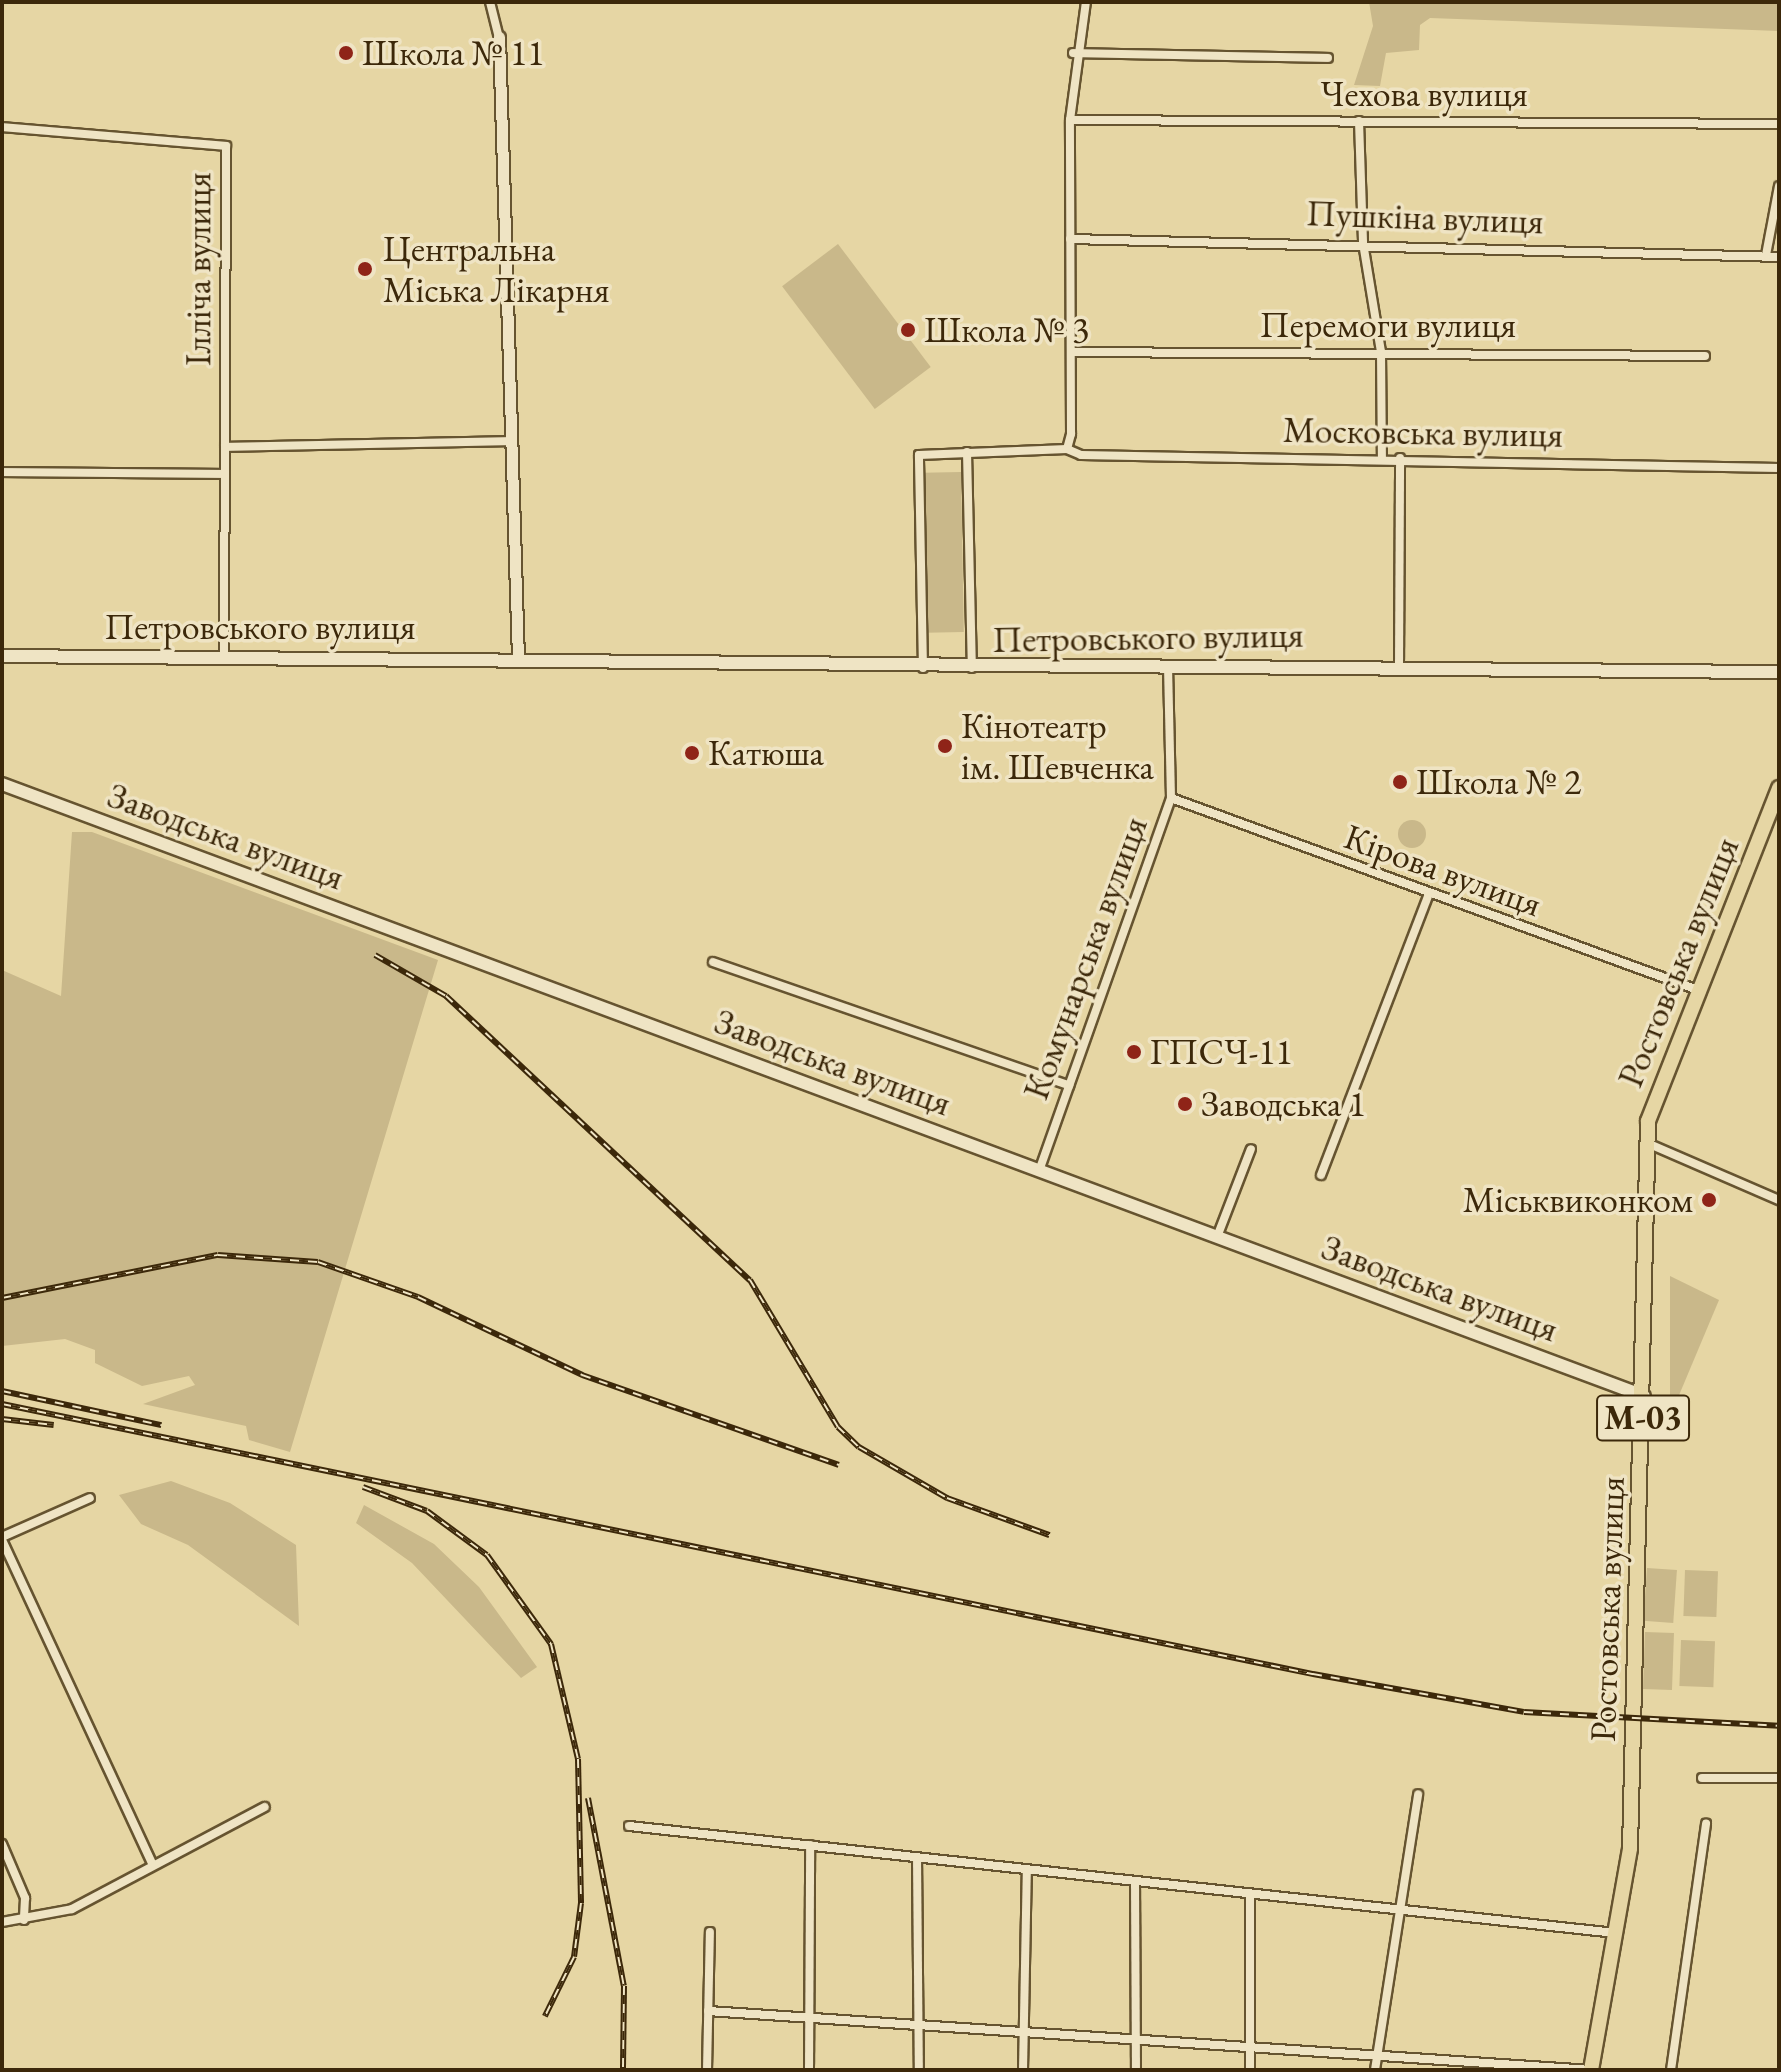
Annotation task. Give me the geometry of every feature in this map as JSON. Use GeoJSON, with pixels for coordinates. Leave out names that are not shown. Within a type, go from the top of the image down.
{"type":"FeatureCollection","features":[{"type":"Feature","properties":{"kind":"highway","name":"Ростовська вулиця"},"geometry":{"type":"LineString","coordinates":[[1592,2070],[1630,1848],[1644,1396],[1648,1121],[1698,990],[1773,821],[1779,788]]}},
{"type":"Feature","properties":{"kind":"main road","name":"Петровського вулиця"},"geometry":{"type":"LineString","coordinates":[[2,656],[518,659],[923,669],[1399,665],[1779,672]]}},
{"type":"Feature","properties":{"kind":"main road","name":"Заводська вулиця"},"geometry":{"type":"LineString","coordinates":[[2,784],[1644,1396]]}},
{"type":"Feature","properties":{"kind":"street"},"geometry":{"type":"LineString","coordinates":[[490,2],[499,37],[518,659]]}},
{"type":"Feature","properties":{"kind":"street"},"geometry":{"type":"LineString","coordinates":[[1067,449],[1071,352],[1070,120],[1073,53],[1085,4]]}},
{"type":"Feature","properties":{"kind":"street"},"geometry":{"type":"LineString","coordinates":[[1073,53],[1328,58]]}},
{"type":"Feature","properties":{"kind":"street","name":"Чехова вулиця"},"geometry":{"type":"LineString","coordinates":[[1070,120],[1779,124]]}},
{"type":"Feature","properties":{"kind":"street"},"geometry":{"type":"LineString","coordinates":[[1359,121],[1363,243],[1381,352],[1382,458]]}},
{"type":"Feature","properties":{"kind":"street","name":"Ілліча вулиця"},"geometry":{"type":"LineString","coordinates":[[2,127],[226,146],[224,656]]}},
{"type":"Feature","properties":{"kind":"street"},"geometry":{"type":"LineString","coordinates":[[1766,255],[1779,186]]}},
{"type":"Feature","properties":{"kind":"street","name":"Пушкіна вулиця"},"geometry":{"type":"LineString","coordinates":[[1070,239],[1363,243],[1779,257]]}},
{"type":"Feature","properties":{"kind":"street","name":"Перемоги вулиця"},"geometry":{"type":"LineString","coordinates":[[1071,352],[1705,356]]}},
{"type":"Feature","properties":{"kind":"street"},"geometry":{"type":"LineString","coordinates":[[225,447],[511,441]]}},
{"type":"Feature","properties":{"kind":"street","name":"Московська вулиця"},"geometry":{"type":"LineString","coordinates":[[923,669],[919,455],[1067,449],[1081,455],[1400,458],[1779,468]]}},
{"type":"Feature","properties":{"kind":"street"},"geometry":{"type":"LineString","coordinates":[[967,452],[972,669]]}},
{"type":"Feature","properties":{"kind":"street"},"geometry":{"type":"LineString","coordinates":[[1399,665],[1400,458]]}},
{"type":"Feature","properties":{"kind":"street"},"geometry":{"type":"LineString","coordinates":[[2,472],[225,474]]}},
{"type":"Feature","properties":{"kind":"street","name":"Комунарська вулиця"},"geometry":{"type":"LineString","coordinates":[[1039,1171],[1171,798],[1168,665]]}},
{"type":"Feature","properties":{"kind":"street","name":"Кірова вулиця"},"geometry":{"type":"LineString","coordinates":[[1171,798],[1428,896],[1698,990]]}},
{"type":"Feature","properties":{"kind":"street"},"geometry":{"type":"LineString","coordinates":[[1321,1175],[1428,896]]}},
{"type":"Feature","properties":{"kind":"street"},"geometry":{"type":"LineString","coordinates":[[713,962],[1069,1085]]}},
{"type":"Feature","properties":{"kind":"street"},"geometry":{"type":"LineString","coordinates":[[1647,1143],[1779,1200]]}},
{"type":"Feature","properties":{"kind":"street"},"geometry":{"type":"LineString","coordinates":[[1217,1237],[1251,1149]]}},
{"type":"Feature","properties":{"kind":"street"},"geometry":{"type":"LineString","coordinates":[[90,1498],[2,1538],[153,1865]]}},
{"type":"Feature","properties":{"kind":"street"},"geometry":{"type":"LineString","coordinates":[[1702,1778],[1779,1778]]}},
{"type":"Feature","properties":{"kind":"street"},"geometry":{"type":"LineString","coordinates":[[1375,2070],[1418,1794]]}},
{"type":"Feature","properties":{"kind":"street"},"geometry":{"type":"LineString","coordinates":[[2,1922],[72,1909],[265,1807]]}},
{"type":"Feature","properties":{"kind":"street"},"geometry":{"type":"LineString","coordinates":[[1671,2070],[1706,1823]]}},
{"type":"Feature","properties":{"kind":"street"},"geometry":{"type":"LineString","coordinates":[[629,1826],[1617,1933]]}},
{"type":"Feature","properties":{"kind":"street"},"geometry":{"type":"LineString","coordinates":[[2,1844],[25,1898],[24,1920]]}},
{"type":"Feature","properties":{"kind":"street"},"geometry":{"type":"LineString","coordinates":[[809,2070],[810,1845]]}},
{"type":"Feature","properties":{"kind":"street"},"geometry":{"type":"LineString","coordinates":[[917,1857],[919,2070]]}},
{"type":"Feature","properties":{"kind":"street"},"geometry":{"type":"LineString","coordinates":[[1023,2070],[1027,1869]]}},
{"type":"Feature","properties":{"kind":"street"},"geometry":{"type":"LineString","coordinates":[[1135,1882],[1136,2070]]}},
{"type":"Feature","properties":{"kind":"street"},"geometry":{"type":"LineString","coordinates":[[1250,1894],[1250,2070]]}},
{"type":"Feature","properties":{"kind":"street"},"geometry":{"type":"LineString","coordinates":[[707,2070],[710,1932]]}},
{"type":"Feature","properties":{"kind":"street"},"geometry":{"type":"LineString","coordinates":[[708,2011],[808,2021],[1022,2030],[1251,2045],[1376,2059],[1592,2070]]}},
{"type":"Feature","properties":{"kind":"shaded area"},"geometry":{"type":"Polygon","coordinates":[[[1369,2],[1779,2],[1779,31],[1430,18],[1420,25],[1419,50],[1386,53],[1380,86],[1354,85],[1373,26],[1369,2]]]}},
{"type":"Feature","properties":{"kind":"shaded area"},"geometry":{"type":"Polygon","coordinates":[[[838,244],[931,367],[875,409],[782,286],[838,244]]]}},
{"type":"Feature","properties":{"kind":"shaded area"},"geometry":{"type":"Polygon","coordinates":[[[961,472],[964,632],[926,633],[923,473],[961,472]]]}},
{"type":"Feature","properties":{"kind":"shaded area"},"geometry":{"type":"Polygon","coordinates":[[[1412,820],[1422,824],[1426,834],[1422,844],[1412,848],[1402,844],[1398,834],[1402,824],[1412,820]]]}},
{"type":"Feature","properties":{"kind":"shaded area"},"geometry":{"type":"Polygon","coordinates":[[[72,832],[92,832],[438,960],[290,1452],[249,1440],[246,1426],[143,1404],[195,1385],[189,1376],[142,1386],[95,1363],[95,1350],[65,1339],[2,1346],[2,970],[61,996],[72,832]]]}},
{"type":"Feature","properties":{"kind":"shaded area"},"geometry":{"type":"Polygon","coordinates":[[[1670,1276],[1719,1300],[1677,1400],[1670,1398],[1670,1276]]]}},
{"type":"Feature","properties":{"kind":"shaded area"},"geometry":{"type":"Polygon","coordinates":[[[171,1481],[230,1503],[296,1545],[299,1626],[188,1545],[141,1524],[119,1495],[171,1481]]]}},
{"type":"Feature","properties":{"kind":"shaded area"},"geometry":{"type":"Polygon","coordinates":[[[364,1505],[434,1544],[479,1587],[537,1667],[521,1678],[412,1563],[356,1523],[364,1505]]]}},
{"type":"Feature","properties":{"kind":"shaded area"},"geometry":{"type":"Polygon","coordinates":[[[1647,1568],[1677,1570],[1673,1623],[1643,1621],[1647,1568]]]}},
{"type":"Feature","properties":{"kind":"shaded area"},"geometry":{"type":"Polygon","coordinates":[[[1685,1570],[1718,1571],[1716,1617],[1683,1616],[1685,1570]]]}},
{"type":"Feature","properties":{"kind":"shaded area"},"geometry":{"type":"Polygon","coordinates":[[[1645,1632],[1674,1633],[1672,1690],[1643,1689],[1645,1632]]]}},
{"type":"Feature","properties":{"kind":"shaded area"},"geometry":{"type":"Polygon","coordinates":[[[1681,1640],[1715,1641],[1713,1687],[1679,1686],[1681,1640]]]}},
{"type":"Feature","properties":{"kind":"railway"},"geometry":{"type":"LineString","coordinates":[[375,955],[446,996],[750,1280],[838,1427],[859,1447],[947,1498],[1049,1535]]}},
{"type":"Feature","properties":{"kind":"railway"},"geometry":{"type":"LineString","coordinates":[[2,1298],[218,1255],[318,1262],[418,1297],[582,1375],[839,1465]]}},
{"type":"Feature","properties":{"kind":"railway"},"geometry":{"type":"LineString","coordinates":[[2,1391],[161,1425]]}},
{"type":"Feature","properties":{"kind":"railway"},"geometry":{"type":"LineString","coordinates":[[2,1404],[1313,1674],[1524,1712],[1779,1726]]}},
{"type":"Feature","properties":{"kind":"railway"},"geometry":{"type":"LineString","coordinates":[[2,1419],[54,1425]]}},
{"type":"Feature","properties":{"kind":"railway"},"geometry":{"type":"LineString","coordinates":[[363,1487],[427,1511],[487,1555],[551,1644],[578,1759],[581,1903],[574,1957],[545,2016]]}},
{"type":"Feature","properties":{"kind":"railway"},"geometry":{"type":"LineString","coordinates":[[588,1798],[624,1986],[623,2070]]}},
{"type":"Feature","properties":{"kind":"place","name":"Школа № 11"},"geometry":{"type":"Point","coordinates":[346,53]}},
{"type":"Feature","properties":{"kind":"place","name":"Центральна Міська Лікарня"},"geometry":{"type":"Point","coordinates":[365,269]}},
{"type":"Feature","properties":{"kind":"place","name":"Школа № 3"},"geometry":{"type":"Point","coordinates":[908,330]}},
{"type":"Feature","properties":{"kind":"place","name":"Кінотеатр ім. Шевченка"},"geometry":{"type":"Point","coordinates":[945,746]}},
{"type":"Feature","properties":{"kind":"place","name":"Катюша"},"geometry":{"type":"Point","coordinates":[692,753]}},
{"type":"Feature","properties":{"kind":"place","name":"Школа № 2"},"geometry":{"type":"Point","coordinates":[1400,782]}},
{"type":"Feature","properties":{"kind":"place","name":"ГПСЧ-11"},"geometry":{"type":"Point","coordinates":[1134,1052]}},
{"type":"Feature","properties":{"kind":"place","name":"Заводська 1"},"geometry":{"type":"Point","coordinates":[1185,1104]}},
{"type":"Feature","properties":{"kind":"place","name":"Міськвиконком"},"geometry":{"type":"Point","coordinates":[1709,1200]}}]}
